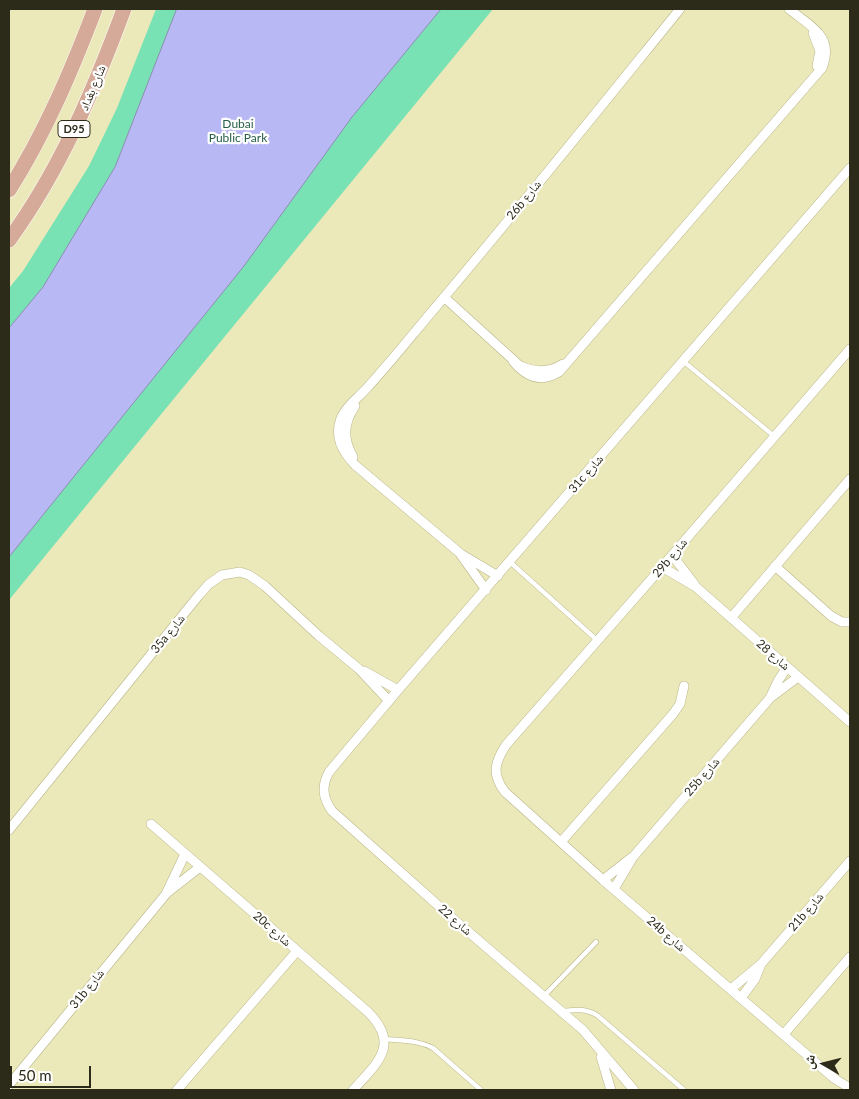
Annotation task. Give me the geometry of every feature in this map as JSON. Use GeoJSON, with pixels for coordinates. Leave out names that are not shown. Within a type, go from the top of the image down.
{"type":"FeatureCollection","features":[{"type":"Feature","properties":{"kind":"main road","name":"D95"},"geometry":{"type":"LineString","coordinates":[[9,190],[43,131],[58,100],[95,9]]}},
{"type":"Feature","properties":{"kind":"main road","name":"شارع بغداد"},"geometry":{"type":"LineString","coordinates":[[9,240],[40,193],[67,144],[90,96],[124,9]]}},
{"type":"Feature","properties":{"kind":"street","name":"26b شارع"},"geometry":{"type":"LineString","coordinates":[[498,576],[461,554],[363,471],[342,449],[338,439],[338,426],[342,415],[366,390],[444,297],[680,9]]}},
{"type":"Feature","properties":{"kind":"street"},"geometry":{"type":"LineString","coordinates":[[444,297],[525,373],[538,378],[553,376],[565,367],[569,359],[822,68],[827,51],[825,43],[821,36],[789,9]]}},
{"type":"Feature","properties":{"kind":"street","name":"31c شارع"},"geometry":{"type":"LineString","coordinates":[[324,783],[329,772],[398,690],[684,362],[850,168]]}},
{"type":"Feature","properties":{"kind":"street","name":"29b شارع"},"geometry":{"type":"LineString","coordinates":[[495,770],[501,752],[506,745],[850,349]]}},
{"type":"Feature","properties":{"kind":"street"},"geometry":{"type":"LineString","coordinates":[[731,618],[849,481]]}},
{"type":"Feature","properties":{"kind":"street","name":"26b شارع"},"geometry":{"type":"LineString","coordinates":[[461,554],[486,590]]}},
{"type":"Feature","properties":{"kind":"street","name":"شارع 28"},"geometry":{"type":"LineString","coordinates":[[672,555],[696,587]]}},
{"type":"Feature","properties":{"kind":"street"},"geometry":{"type":"LineString","coordinates":[[775,566],[836,620],[850,622]]}},
{"type":"Feature","properties":{"kind":"street","name":"شارع 28"},"geometry":{"type":"LineString","coordinates":[[662,567],[696,587],[850,722]]}},
{"type":"Feature","properties":{"kind":"street","name":"35a شارع"},"geometry":{"type":"LineString","coordinates":[[9,830],[199,595],[209,584],[222,575],[240,572],[257,579],[318,636],[359,669],[389,701]]}},
{"type":"Feature","properties":{"kind":"street"},"geometry":{"type":"LineString","coordinates":[[823,610],[838,616],[850,617]]}},
{"type":"Feature","properties":{"kind":"street","name":"25b شارع"},"geometry":{"type":"LineString","coordinates":[[614,889],[633,857],[770,698],[787,667]]}},
{"type":"Feature","properties":{"kind":"street","name":"35a شارع"},"geometry":{"type":"LineString","coordinates":[[359,669],[398,690]]}},
{"type":"Feature","properties":{"kind":"street","name":"25b شارع"},"geometry":{"type":"LineString","coordinates":[[770,698],[798,677]]}},
{"type":"Feature","properties":{"kind":"street"},"geometry":{"type":"LineString","coordinates":[[561,842],[673,714],[680,704],[684,686]]}},
{"type":"Feature","properties":{"kind":"street","name":"24b شارع"},"geometry":{"type":"LineString","coordinates":[[495,770],[499,784],[504,792],[603,880],[835,1079],[850,1088]]}},
{"type":"Feature","properties":{"kind":"street","name":"شارع 22"},"geometry":{"type":"LineString","coordinates":[[324,783],[325,798],[332,811],[450,916],[562,1011],[590,1037],[634,1090]]}},
{"type":"Feature","properties":{"kind":"street","name":"20c شارع"},"geometry":{"type":"LineString","coordinates":[[151,824],[374,1018],[383,1030],[385,1039]]}},
{"type":"Feature","properties":{"kind":"street","name":"31b شارع"},"geometry":{"type":"LineString","coordinates":[[166,894],[185,854]]}},
{"type":"Feature","properties":{"kind":"street","name":"25b شارع"},"geometry":{"type":"LineString","coordinates":[[603,880],[633,857]]}},
{"type":"Feature","properties":{"kind":"street","name":"21b شارع"},"geometry":{"type":"LineString","coordinates":[[731,989],[761,964],[850,861]]}},
{"type":"Feature","properties":{"kind":"street","name":"31b شارع"},"geometry":{"type":"LineString","coordinates":[[9,1085],[166,894],[200,867]]}},
{"type":"Feature","properties":{"kind":"street"},"geometry":{"type":"LineString","coordinates":[[177,1090],[297,951]]}},
{"type":"Feature","properties":{"kind":"street"},"geometry":{"type":"LineString","coordinates":[[784,1034],[850,957]]}},
{"type":"Feature","properties":{"kind":"street","name":"21b شارع"},"geometry":{"type":"LineString","coordinates":[[741,998],[755,979],[761,964]]}},
{"type":"Feature","properties":{"kind":"street"},"geometry":{"type":"LineString","coordinates":[[353,1090],[375,1064],[384,1048],[385,1039]]}},
{"type":"Feature","properties":{"kind":"street","name":"شارع 22"},"geometry":{"type":"LineString","coordinates":[[599,1050],[611,1090]]}},
{"type":"Feature","properties":{"kind":"street"},"geometry":{"type":"LineString","coordinates":[[9,1085],[16,1090]]}},
{"type":"Feature","properties":{"kind":"lane"},"geometry":{"type":"LineString","coordinates":[[684,362],[774,436]]}},
{"type":"Feature","properties":{"kind":"lane"},"geometry":{"type":"LineString","coordinates":[[510,562],[598,641]]}},
{"type":"Feature","properties":{"kind":"lane"},"geometry":{"type":"LineString","coordinates":[[544,996],[596,942]]}},
{"type":"Feature","properties":{"kind":"lane"},"geometry":{"type":"LineString","coordinates":[[562,1011],[582,1009],[598,1016],[684,1090]]}},
{"type":"Feature","properties":{"kind":"lane"},"geometry":{"type":"LineString","coordinates":[[385,1039],[413,1041],[433,1048],[481,1090]]}},
{"type":"Feature","properties":{"kind":"green space","name":"Dubai Public Park"},"geometry":{"type":"Polygon","coordinates":[[[156,9],[493,9],[9,600],[9,288],[23,271],[89,166],[117,108],[156,9]]]}},
{"type":"Feature","properties":{"kind":"water","name":"Dubai Public Park"},"geometry":{"type":"Polygon","coordinates":[[[177,9],[441,9],[352,117],[244,266],[9,557],[9,328],[43,287],[115,167],[177,9]]]}}]}
